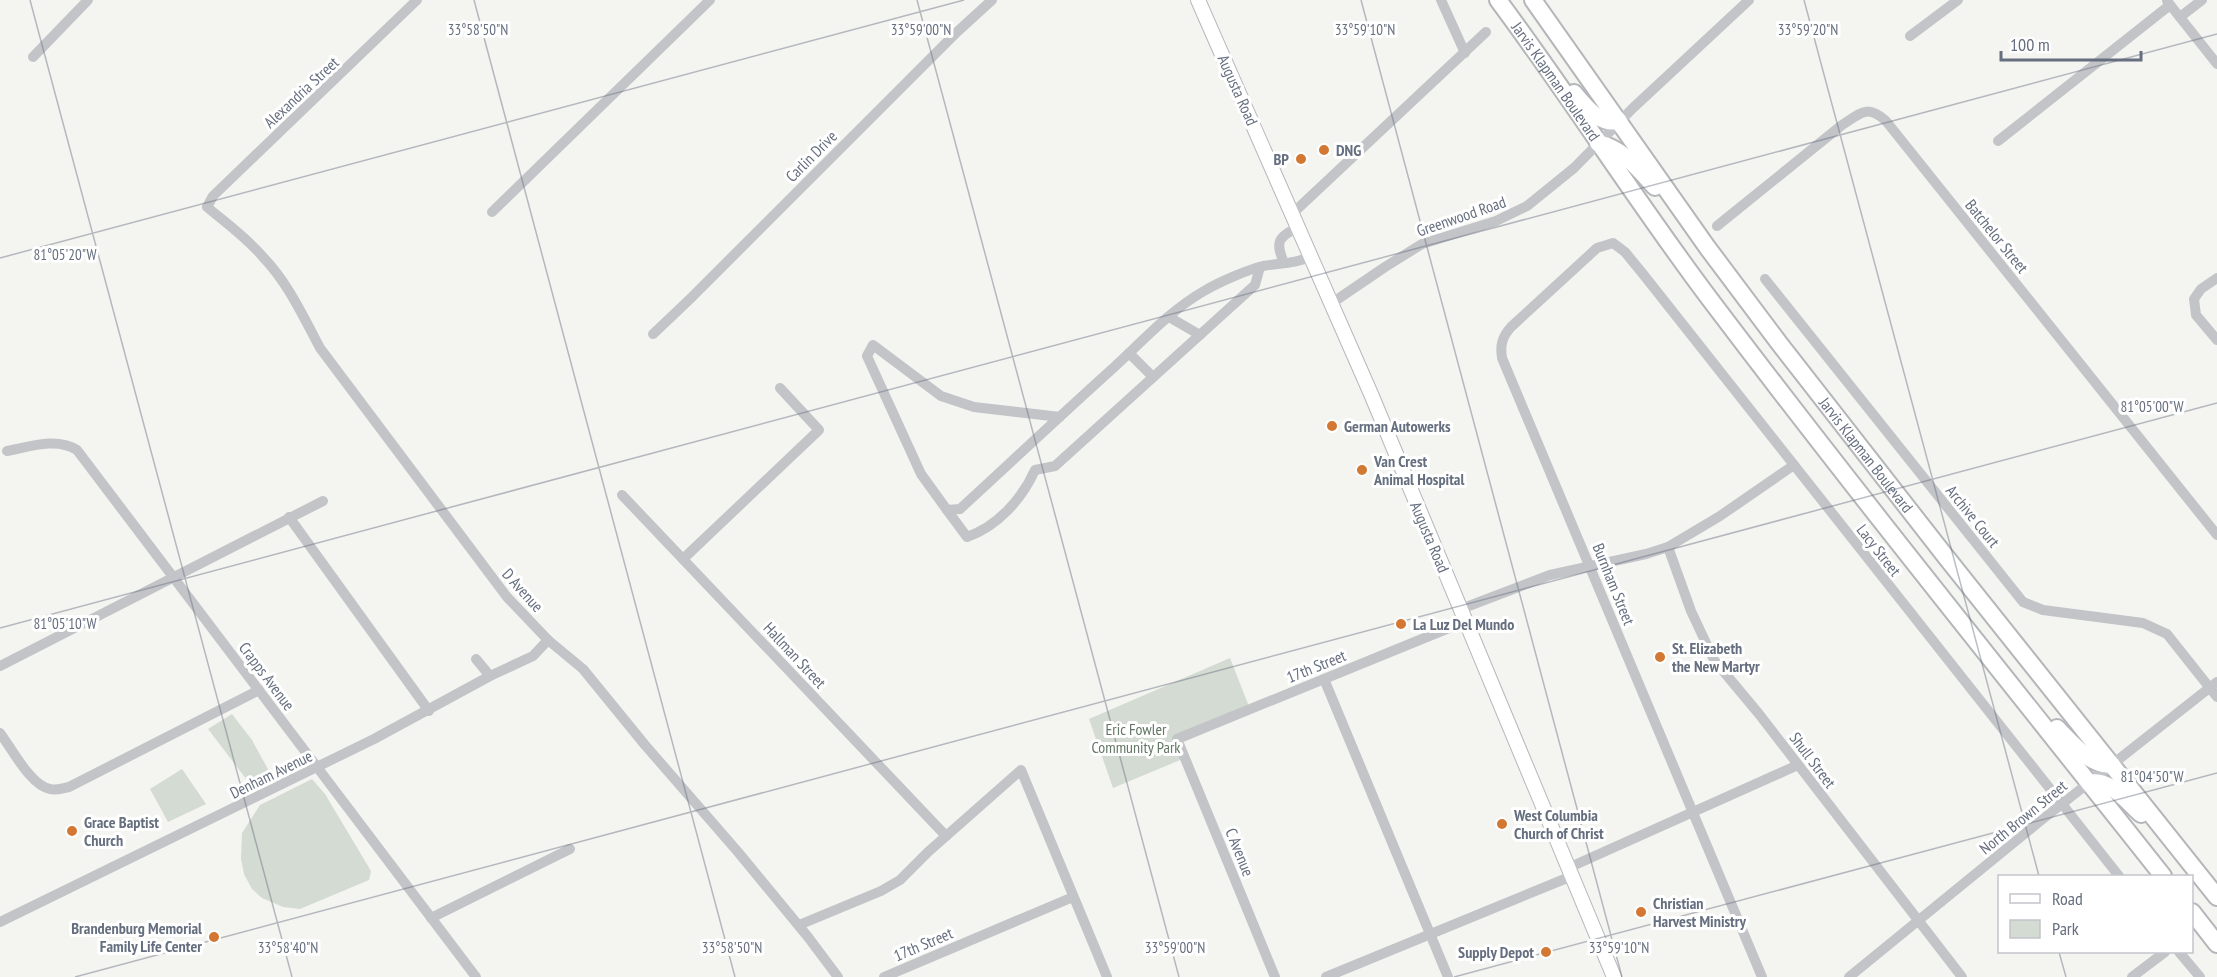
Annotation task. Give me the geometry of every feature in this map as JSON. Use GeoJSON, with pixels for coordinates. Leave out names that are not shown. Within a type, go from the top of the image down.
{"type":"FeatureCollection","features":[{"type":"Feature","properties":{"kind":"highway","name":"Jarvis Klapman Boulevard"},"geometry":{"type":"LineString","coordinates":[[1498,0],[1657,228],[1722,316],[2162,875]]}},
{"type":"Feature","properties":{"kind":"highway","name":"Jarvis Klapman Boulevard"},"geometry":{"type":"LineString","coordinates":[[1533,0],[1694,230],[1822,399],[2217,897]]}},
{"type":"Feature","properties":{"kind":"highway"},"geometry":{"type":"LineString","coordinates":[[1529,44],[1599,118],[1608,122],[1619,121]]}},
{"type":"Feature","properties":{"kind":"highway"},"geometry":{"type":"LineString","coordinates":[[1598,142],[1617,149],[1628,159],[1694,230]]}},
{"type":"Feature","properties":{"kind":"highway"},"geometry":{"type":"LineString","coordinates":[[2003,675],[2089,758],[2099,763],[2112,765]]}},
{"type":"Feature","properties":{"kind":"highway"},"geometry":{"type":"LineString","coordinates":[[2089,783],[2102,783],[2113,789],[2185,856]]}},
{"type":"Feature","properties":{"kind":"highway"},"geometry":{"type":"LineString","coordinates":[[2193,913],[2217,944]]}},
{"type":"Feature","properties":{"kind":"main road","name":"Augusta Road"},"geometry":{"type":"LineString","coordinates":[[1198,0],[1332,303],[1614,977]]}},
{"type":"Feature","properties":{"kind":"street"},"geometry":{"type":"LineString","coordinates":[[33,57],[88,0]]}},
{"type":"Feature","properties":{"kind":"street","name":"Alexandria Street"},"geometry":{"type":"LineString","coordinates":[[207,207],[213,196],[417,0]]}},
{"type":"Feature","properties":{"kind":"street"},"geometry":{"type":"LineString","coordinates":[[492,212],[710,0]]}},
{"type":"Feature","properties":{"kind":"street","name":"Carlin Drive"},"geometry":{"type":"LineString","coordinates":[[652,334],[992,0]]}},
{"type":"Feature","properties":{"kind":"street"},"geometry":{"type":"LineString","coordinates":[[1441,0],[1465,52]]}},
{"type":"Feature","properties":{"kind":"street","name":"Greenwood Road"},"geometry":{"type":"LineString","coordinates":[[1332,303],[1422,244],[1520,211],[1554,185],[1749,0]]}},
{"type":"Feature","properties":{"kind":"street"},"geometry":{"type":"LineString","coordinates":[[1911,36],[1958,0]]}},
{"type":"Feature","properties":{"kind":"street"},"geometry":{"type":"LineString","coordinates":[[2180,17],[2202,0]]}},
{"type":"Feature","properties":{"kind":"street"},"geometry":{"type":"LineString","coordinates":[[1998,141],[2168,2],[2217,64]]}},
{"type":"Feature","properties":{"kind":"street"},"geometry":{"type":"LineString","coordinates":[[1293,213],[1486,32]]}},
{"type":"Feature","properties":{"kind":"street","name":"Batchelor Street"},"geometry":{"type":"LineString","coordinates":[[1718,226],[1842,125],[1864,111],[1875,111],[1886,121],[2217,535]]}},
{"type":"Feature","properties":{"kind":"street","name":"D Avenue"},"geometry":{"type":"LineString","coordinates":[[207,207],[250,244],[274,269],[298,306],[320,348],[492,579],[548,640],[583,669],[799,925],[838,977]]}},
{"type":"Feature","properties":{"kind":"street"},"geometry":{"type":"LineString","coordinates":[[1284,263],[1279,250],[1279,241],[1282,236],[1299,227]]}},
{"type":"Feature","properties":{"kind":"street","name":"Lacy Street"},"geometry":{"type":"LineString","coordinates":[[1613,243],[1625,252],[1643,274],[2118,875]]}},
{"type":"Feature","properties":{"kind":"street","name":"Burnham Street"},"geometry":{"type":"LineString","coordinates":[[1613,243],[1597,248],[1510,327],[1505,333],[1501,350],[1762,977]]}},
{"type":"Feature","properties":{"kind":"street"},"geometry":{"type":"LineString","coordinates":[[947,510],[960,509],[1169,317],[1206,290],[1260,267],[1300,262],[1311,256]]}},
{"type":"Feature","properties":{"kind":"street"},"geometry":{"type":"LineString","coordinates":[[1035,470],[1055,466],[1255,285],[1260,267]]}},
{"type":"Feature","properties":{"kind":"street"},"geometry":{"type":"LineString","coordinates":[[2217,278],[2201,289],[2194,299],[2196,315],[2217,340]]}},
{"type":"Feature","properties":{"kind":"street","name":"Archive Court"},"geometry":{"type":"LineString","coordinates":[[1765,279],[2023,602],[2043,610],[2143,623],[2167,634],[2213,685]]}},
{"type":"Feature","properties":{"kind":"street"},"geometry":{"type":"LineString","coordinates":[[1169,317],[1200,335]]}},
{"type":"Feature","properties":{"kind":"street"},"geometry":{"type":"LineString","coordinates":[[1035,470],[1028,485],[1010,508],[980,533],[967,537],[921,474],[867,356],[873,345],[941,396],[974,407],[1060,417]]}},
{"type":"Feature","properties":{"kind":"street"},"geometry":{"type":"LineString","coordinates":[[1129,353],[1153,377]]}},
{"type":"Feature","properties":{"kind":"street"},"geometry":{"type":"LineString","coordinates":[[683,559],[819,430],[780,388]]}},
{"type":"Feature","properties":{"kind":"street","name":"Crapps Avenue"},"geometry":{"type":"LineString","coordinates":[[7,451],[53,443],[76,450],[476,977]]}},
{"type":"Feature","properties":{"kind":"street"},"geometry":{"type":"LineString","coordinates":[[1020,453],[1035,470]]}},
{"type":"Feature","properties":{"kind":"street","name":"17th Street"},"geometry":{"type":"LineString","coordinates":[[1177,739],[1324,679],[1550,575],[1668,547],[1720,516],[1794,465]]}},
{"type":"Feature","properties":{"kind":"street","name":"Hallman Street"},"geometry":{"type":"LineString","coordinates":[[622,495],[946,836]]}},
{"type":"Feature","properties":{"kind":"street"},"geometry":{"type":"LineString","coordinates":[[0,666],[323,501]]}},
{"type":"Feature","properties":{"kind":"street"},"geometry":{"type":"LineString","coordinates":[[289,517],[429,711]]}},
{"type":"Feature","properties":{"kind":"street","name":"Shull Street"},"geometry":{"type":"LineString","coordinates":[[1668,547],[1709,652],[1962,977]]}},
{"type":"Feature","properties":{"kind":"street","name":"Denham Avenue"},"geometry":{"type":"LineString","coordinates":[[0,922],[318,768],[429,711],[490,676],[533,656],[548,640]]}},
{"type":"Feature","properties":{"kind":"street"},"geometry":{"type":"LineString","coordinates":[[476,659],[490,676]]}},
{"type":"Feature","properties":{"kind":"street"},"geometry":{"type":"LineString","coordinates":[[1324,679],[1448,977]]}},
{"type":"Feature","properties":{"kind":"street"},"geometry":{"type":"LineString","coordinates":[[2213,685],[2217,698]]}},
{"type":"Feature","properties":{"kind":"street","name":"North Brown Street"},"geometry":{"type":"LineString","coordinates":[[1850,977],[2062,804],[2213,685]]}},
{"type":"Feature","properties":{"kind":"street"},"geometry":{"type":"LineString","coordinates":[[0,734],[36,783],[53,790],[69,787],[259,690]]}},
{"type":"Feature","properties":{"kind":"street","name":"C Avenue"},"geometry":{"type":"LineString","coordinates":[[1177,739],[1275,977]]}},
{"type":"Feature","properties":{"kind":"street"},"geometry":{"type":"LineString","coordinates":[[1326,977],[1431,934],[1570,872],[1692,812],[1798,765]]}},
{"type":"Feature","properties":{"kind":"street"},"geometry":{"type":"LineString","coordinates":[[799,925],[891,886],[900,880],[1021,770],[1107,977]]}},
{"type":"Feature","properties":{"kind":"street"},"geometry":{"type":"LineString","coordinates":[[431,918],[570,849]]}},
{"type":"Feature","properties":{"kind":"street","name":"17th Street"},"geometry":{"type":"LineString","coordinates":[[884,977],[1073,897]]}},
{"type":"Feature","properties":{"kind":"street"},"geometry":{"type":"LineString","coordinates":[[2132,977],[2162,953]]}},
{"type":"Feature","properties":{"kind":"street"},"geometry":{"type":"LineString","coordinates":[[2181,953],[2200,977]]}},
{"type":"Feature","properties":{"kind":"green space","name":"Eric Fowler Community Park"},"geometry":{"type":"Polygon","coordinates":[[[1230,658],[1250,709],[1177,739],[1185,758],[1113,788],[1089,719],[1230,658]]]}},
{"type":"Feature","properties":{"kind":"green space"},"geometry":{"type":"Polygon","coordinates":[[[232,714],[252,740],[270,773],[250,784],[208,729],[232,714]]]}},
{"type":"Feature","properties":{"kind":"green space"},"geometry":{"type":"Polygon","coordinates":[[[182,769],[206,804],[168,822],[150,789],[182,769]]]}},
{"type":"Feature","properties":{"kind":"green space"},"geometry":{"type":"Polygon","coordinates":[[[312,779],[325,794],[371,871],[369,880],[300,909],[283,907],[262,898],[252,889],[244,874],[241,859],[242,833],[260,805],[312,779]]]}},
{"type":"Feature","properties":{"kind":"place","name":"DNG"},"geometry":{"type":"Point","coordinates":[1324,150]}},
{"type":"Feature","properties":{"kind":"place","name":"BP"},"geometry":{"type":"Point","coordinates":[1301,159]}},
{"type":"Feature","properties":{"kind":"place","name":"German Autowerks"},"geometry":{"type":"Point","coordinates":[1332,426]}},
{"type":"Feature","properties":{"kind":"place","name":"Van Crest Animal Hospital"},"geometry":{"type":"Point","coordinates":[1362,470]}},
{"type":"Feature","properties":{"kind":"place","name":"La Luz Del Mundo"},"geometry":{"type":"Point","coordinates":[1401,624]}},
{"type":"Feature","properties":{"kind":"place","name":"St. Elizabeth the New Martyr"},"geometry":{"type":"Point","coordinates":[1660,657]}},
{"type":"Feature","properties":{"kind":"place","name":"West Columbia Church of Christ"},"geometry":{"type":"Point","coordinates":[1502,824]}},
{"type":"Feature","properties":{"kind":"place","name":"Grace Baptist Church"},"geometry":{"type":"Point","coordinates":[72,831]}},
{"type":"Feature","properties":{"kind":"place","name":"Christian Harvest Ministry"},"geometry":{"type":"Point","coordinates":[1641,912]}},
{"type":"Feature","properties":{"kind":"place","name":"Brandenburg Memorial Family Life Center"},"geometry":{"type":"Point","coordinates":[214,937]}},
{"type":"Feature","properties":{"kind":"place","name":"Supply Depot"},"geometry":{"type":"Point","coordinates":[1546,952]}}]}
